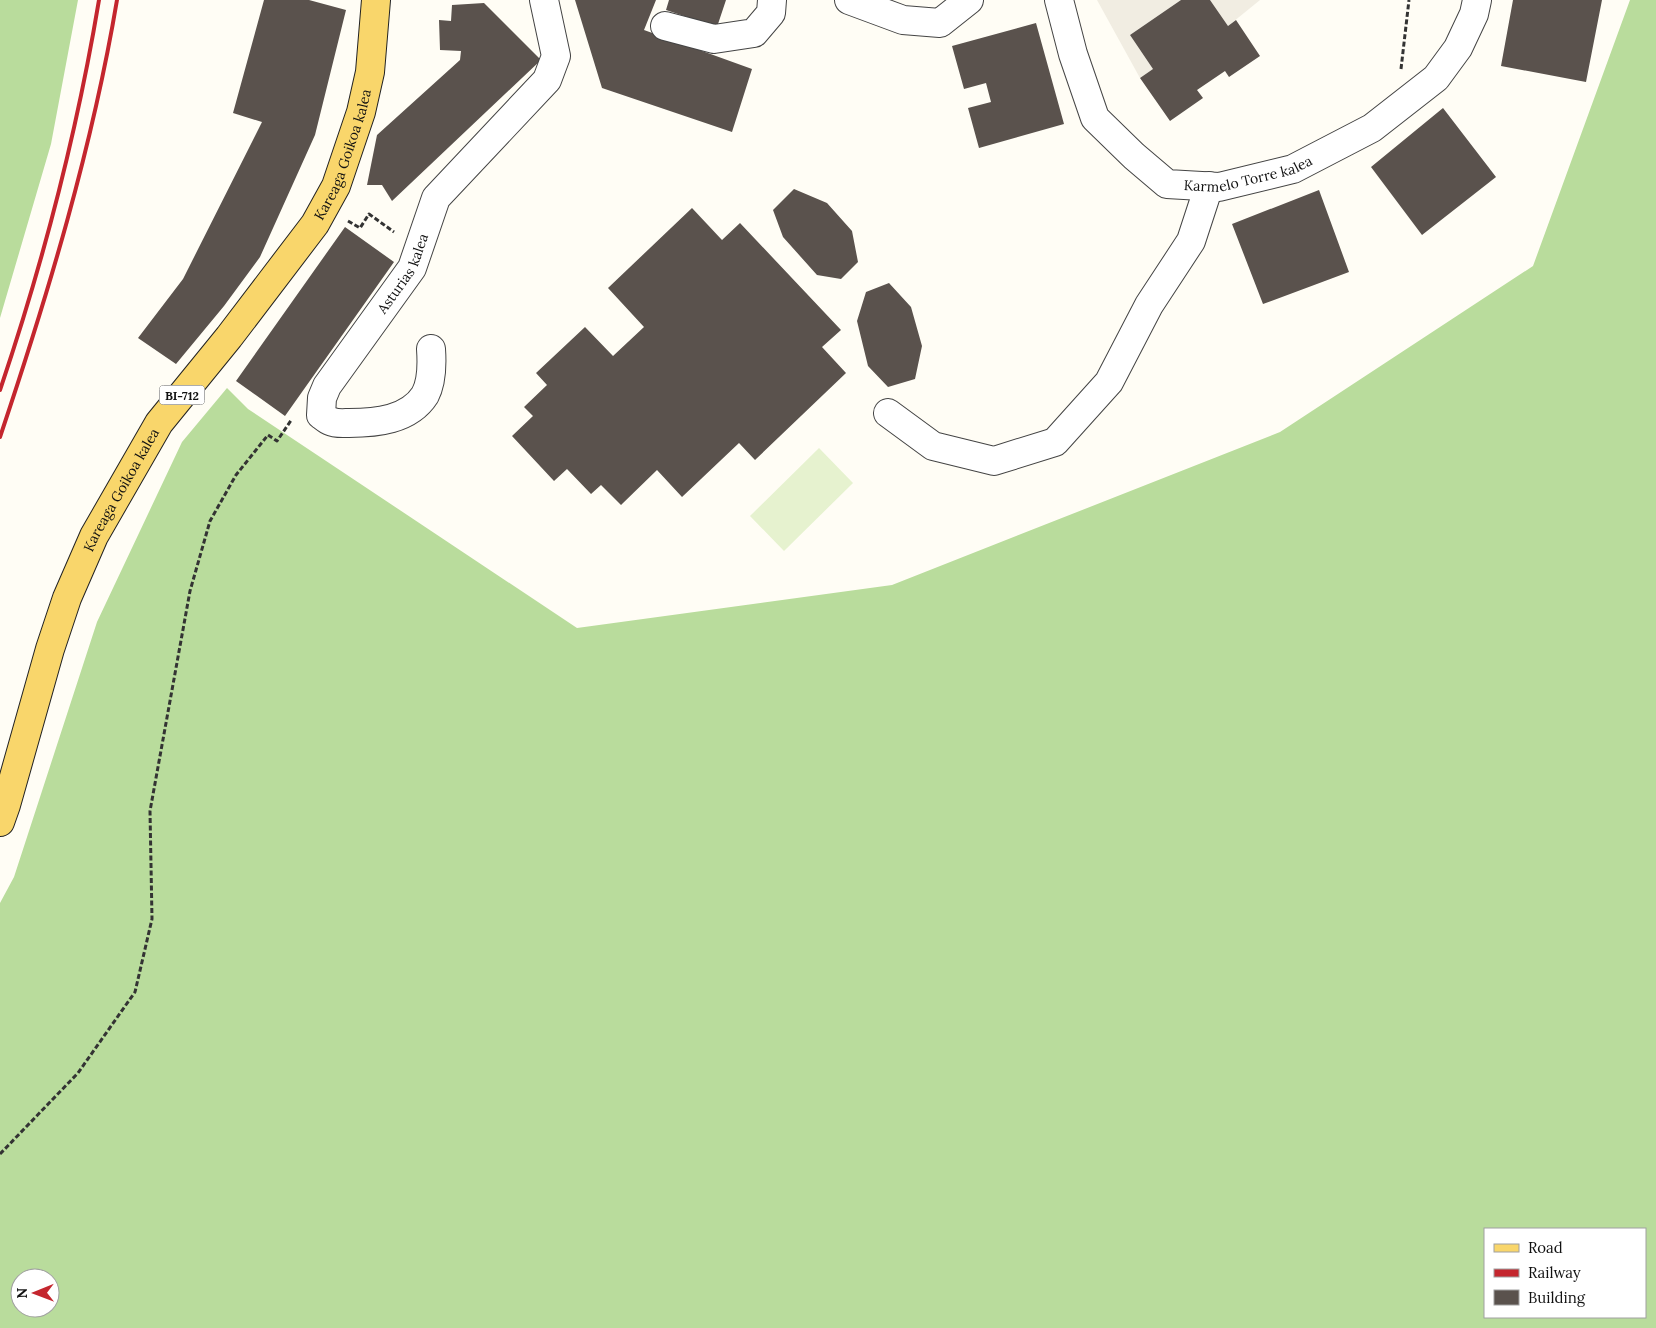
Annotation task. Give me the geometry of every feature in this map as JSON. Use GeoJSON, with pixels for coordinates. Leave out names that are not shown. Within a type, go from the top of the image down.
{"type":"FeatureCollection","features":[{"type":"Feature","properties":{"kind":"main road","name":"Kareaga Goikoa kalea"},"geometry":{"type":"LineString","coordinates":[[0,822],[67,598],[94,536],[159,423],[229,337],[315,224],[336,186],[361,112],[370,72],[376,0]]}},
{"type":"Feature","properties":{"kind":"street","name":"Asturias kalea"},"geometry":{"type":"LineString","coordinates":[[431,350],[431,372],[425,394],[403,414],[384,422],[352,423],[331,422],[321,415],[322,398],[327,386],[412,268],[436,198],[547,80],[556,56],[544,0]]}},
{"type":"Feature","properties":{"kind":"street"},"geometry":{"type":"LineString","coordinates":[[665,26],[714,40],[754,34],[771,13],[772,0]]}},
{"type":"Feature","properties":{"kind":"street"},"geometry":{"type":"LineString","coordinates":[[849,0],[904,20],[940,23],[969,0]]}},
{"type":"Feature","properties":{"kind":"street","name":"Karmelo Torre kalea"},"geometry":{"type":"LineString","coordinates":[[1059,0],[1073,54],[1095,118],[1166,184],[1209,186],[1219,186],[1293,169],[1372,128],[1436,78],[1458,48],[1474,14],[1477,0]]}},
{"type":"Feature","properties":{"kind":"street"},"geometry":{"type":"LineString","coordinates":[[888,413],[933,446],[994,461],[1055,442],[1109,382],[1149,305],[1191,241],[1209,186]]}},
{"type":"Feature","properties":{"kind":"path"},"geometry":{"type":"LineString","coordinates":[[1396,109],[1409,0]]}},
{"type":"Feature","properties":{"kind":"path"},"geometry":{"type":"LineString","coordinates":[[347,220],[360,228],[370,214],[419,249]]}},
{"type":"Feature","properties":{"kind":"path"},"geometry":{"type":"LineString","coordinates":[[0,1154],[78,1073],[135,992],[152,919],[150,811],[190,591],[210,521],[236,475],[268,435],[276,441],[294,417]]}},
{"type":"Feature","properties":{"kind":"green space"},"geometry":{"type":"Polygon","coordinates":[[[0,0],[78,0],[51,144],[0,318],[0,0]]]}},
{"type":"Feature","properties":{"kind":"green space"},"geometry":{"type":"Polygon","coordinates":[[[1630,0],[1656,0],[1656,1328],[0,1328],[0,903],[14,877],[97,622],[182,442],[227,388],[248,409],[577,628],[892,585],[1280,432],[1533,266],[1630,0]]]}},
{"type":"Feature","properties":{"kind":"green space"},"geometry":{"type":"Polygon","coordinates":[[[819,448],[853,483],[784,551],[750,516],[819,448]]]}},
{"type":"Feature","properties":{"kind":"shaded area"},"geometry":{"type":"Polygon","coordinates":[[[1097,0],[1181,0],[1130,35],[1153,69],[1140,78],[1097,0]]]}},
{"type":"Feature","properties":{"kind":"shaded area"},"geometry":{"type":"Polygon","coordinates":[[[1210,0],[1260,0],[1228,26],[1210,0]]]}},
{"type":"Feature","properties":{"kind":"building"},"geometry":{"type":"Polygon","coordinates":[[[264,0],[309,0],[346,10],[315,135],[260,257],[224,306],[176,364],[138,338],[183,279],[262,122],[233,113],[264,0]]]}},
{"type":"Feature","properties":{"kind":"building"},"geometry":{"type":"Polygon","coordinates":[[[575,0],[656,0],[644,30],[752,69],[732,132],[602,88],[575,0]]]}},
{"type":"Feature","properties":{"kind":"building"},"geometry":{"type":"Polygon","coordinates":[[[669,0],[726,0],[717,27],[666,10],[669,0]]]}},
{"type":"Feature","properties":{"kind":"building"},"geometry":{"type":"Polygon","coordinates":[[[1181,0],[1210,0],[1228,26],[1236,20],[1260,56],[1229,77],[1225,71],[1197,90],[1203,98],[1170,121],[1140,78],[1153,69],[1130,35],[1181,0]]]}},
{"type":"Feature","properties":{"kind":"building"},"geometry":{"type":"Polygon","coordinates":[[[1513,0],[1602,0],[1586,82],[1501,66],[1513,0]]]}},
{"type":"Feature","properties":{"kind":"building"},"geometry":{"type":"Polygon","coordinates":[[[484,3],[541,60],[392,201],[382,185],[367,185],[377,135],[460,60],[461,51],[440,50],[439,20],[451,21],[452,5],[484,3]]]}},
{"type":"Feature","properties":{"kind":"building"},"geometry":{"type":"Polygon","coordinates":[[[1036,23],[1064,124],[979,148],[968,108],[991,102],[986,83],[964,89],[952,46],[1036,23]]]}},
{"type":"Feature","properties":{"kind":"building"},"geometry":{"type":"Polygon","coordinates":[[[1443,108],[1496,177],[1422,235],[1371,167],[1443,108]]]}},
{"type":"Feature","properties":{"kind":"building"},"geometry":{"type":"Polygon","coordinates":[[[794,189],[827,203],[852,231],[858,262],[841,279],[817,275],[783,237],[773,210],[794,189]]]}},
{"type":"Feature","properties":{"kind":"building"},"geometry":{"type":"Polygon","coordinates":[[[1319,190],[1349,272],[1263,304],[1232,224],[1319,190]]]}},
{"type":"Feature","properties":{"kind":"building"},"geometry":{"type":"Polygon","coordinates":[[[692,208],[722,240],[740,223],[841,330],[822,347],[846,373],[755,460],[739,443],[682,497],[657,470],[621,505],[601,485],[591,494],[567,469],[554,481],[512,436],[533,416],[524,407],[547,385],[536,373],[585,327],[613,356],[644,327],[608,288],[692,208]]]}},
{"type":"Feature","properties":{"kind":"building"},"geometry":{"type":"Polygon","coordinates":[[[345,227],[394,262],[285,416],[236,381],[345,227]]]}},
{"type":"Feature","properties":{"kind":"building"},"geometry":{"type":"Polygon","coordinates":[[[889,283],[911,307],[922,346],[915,379],[888,387],[868,366],[857,321],[866,292],[889,283]]]}},
{"type":"Feature","properties":{"kind":"railway"},"geometry":{"type":"LineString","coordinates":[[0,390],[31,294],[57,197],[80,99],[99,0]]}},
{"type":"Feature","properties":{"kind":"railway"},"geometry":{"type":"LineString","coordinates":[[0,437],[52,275],[82,166],[107,56],[117,0]]}}]}
